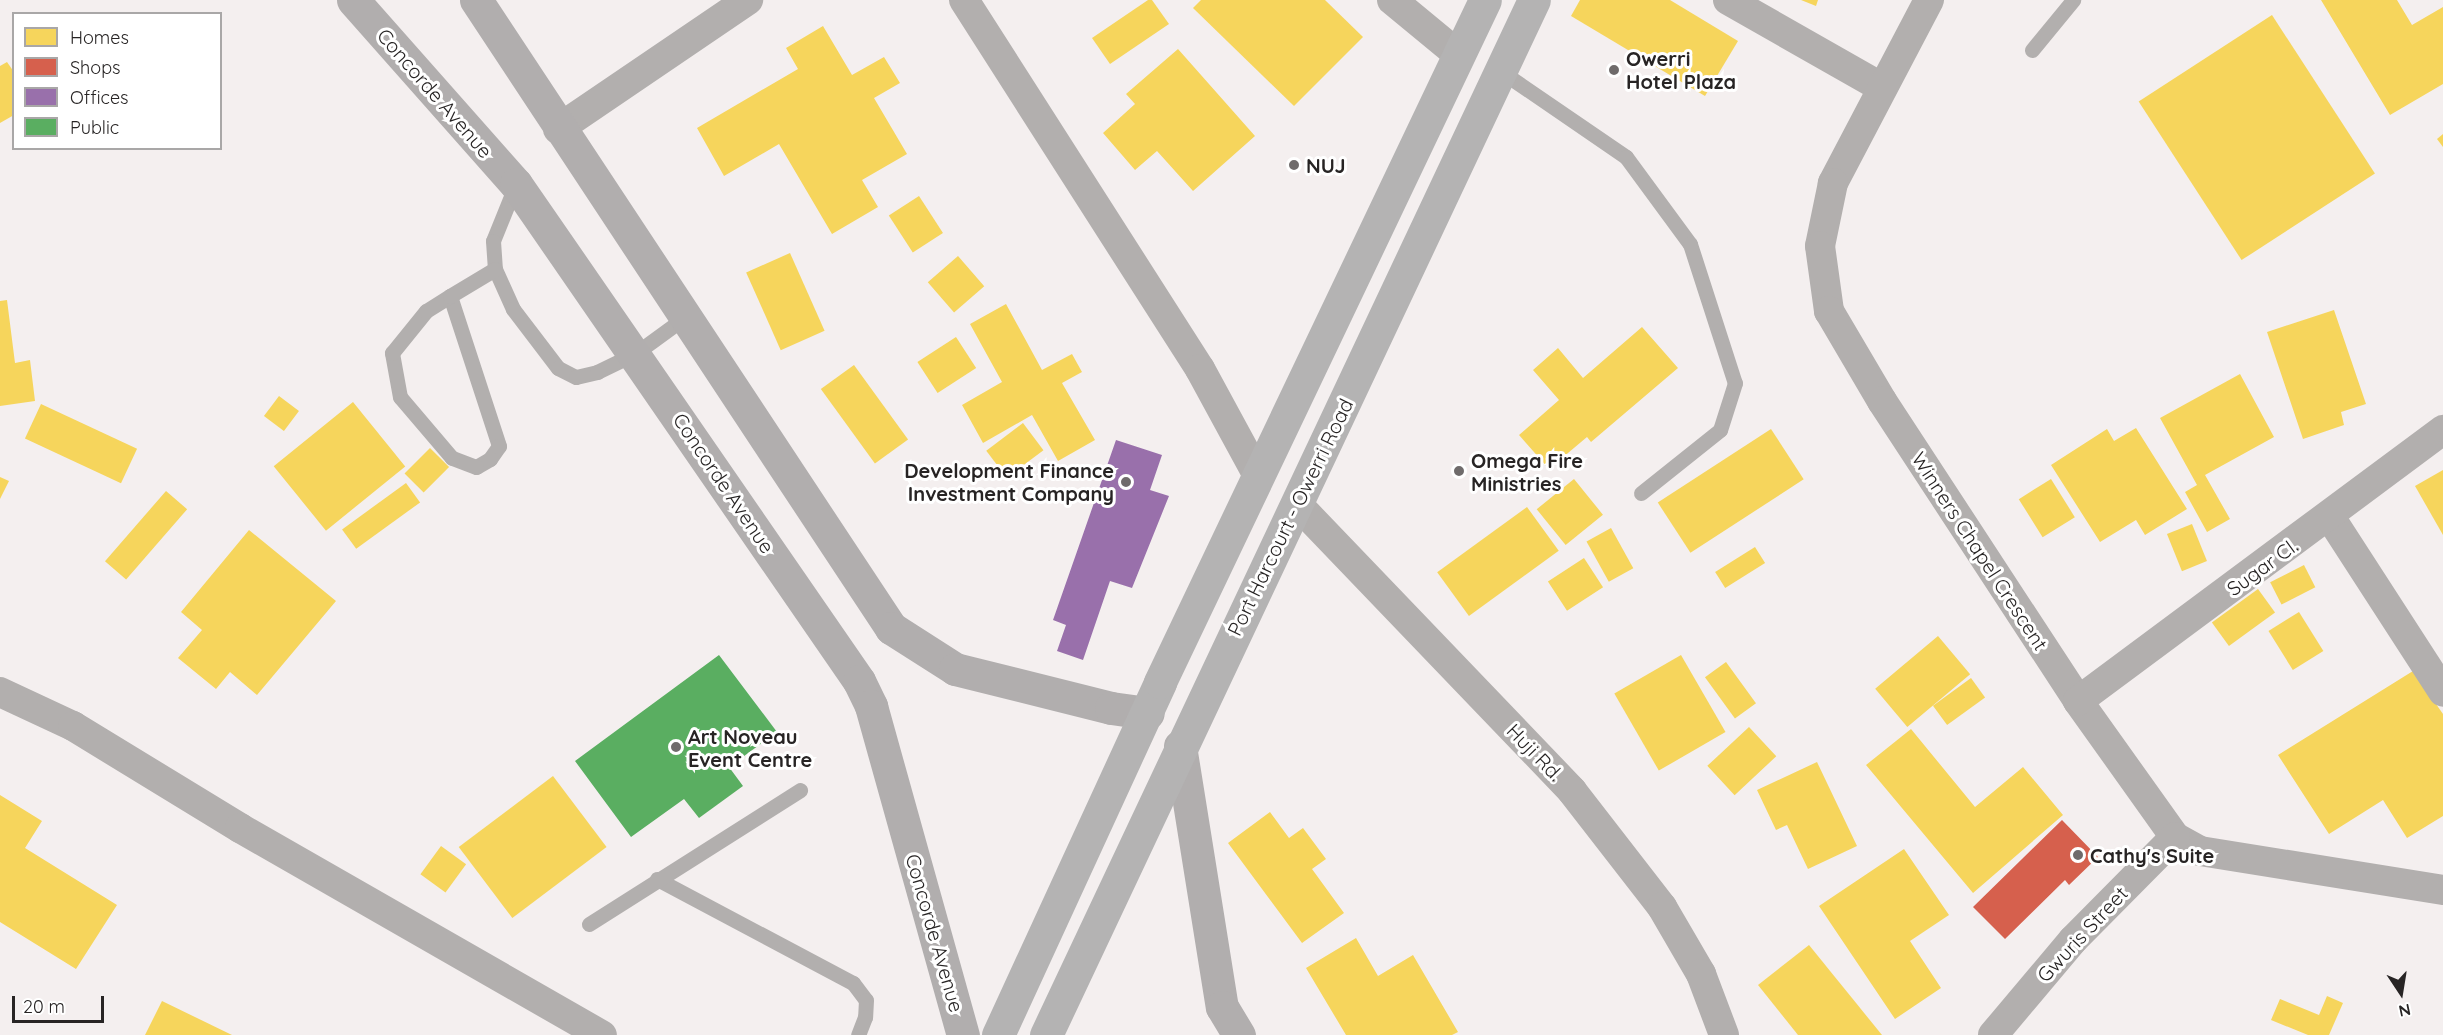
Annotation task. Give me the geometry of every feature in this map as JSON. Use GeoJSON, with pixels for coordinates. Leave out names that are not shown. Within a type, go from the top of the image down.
{"type":"FeatureCollection","features":[{"type":"Feature","properties":{"kind":"main road"},"geometry":{"type":"LineString","coordinates":[[998,1035],[1258,476],[1485,0]]}},
{"type":"Feature","properties":{"kind":"main road","name":"Port Harcourt - Owerri Road"},"geometry":{"type":"LineString","coordinates":[[1046,1035],[1180,746],[1298,505],[1499,70],[1534,0]]}},
{"type":"Feature","properties":{"kind":"main road"},"geometry":{"type":"LineString","coordinates":[[1258,476],[1298,505]]}},
{"type":"Feature","properties":{"kind":"street","name":"Concorde Avenue"},"geometry":{"type":"LineString","coordinates":[[353,0],[516,184],[636,353],[859,681],[871,706],[963,1035]]}},
{"type":"Feature","properties":{"kind":"street"},"geometry":{"type":"LineString","coordinates":[[476,0],[558,129],[891,628],[955,669],[1111,708],[1148,712]]}},
{"type":"Feature","properties":{"kind":"street"},"geometry":{"type":"LineString","coordinates":[[558,129],[748,0]]}},
{"type":"Feature","properties":{"kind":"street"},"geometry":{"type":"LineString","coordinates":[[964,0],[1200,369],[1258,476]]}},
{"type":"Feature","properties":{"kind":"street"},"geometry":{"type":"LineString","coordinates":[[1392,0],[1460,56]]}},
{"type":"Feature","properties":{"kind":"street"},"geometry":{"type":"LineString","coordinates":[[1728,0],[1881,87]]}},
{"type":"Feature","properties":{"kind":"street","name":"Winners Chapel Crescent"},"geometry":{"type":"LineString","coordinates":[[1929,0],[1881,87],[1833,183],[1820,246],[1828,311],[1882,401],[2078,701],[2175,837],[2200,850],[2443,890]]}},
{"type":"Feature","properties":{"kind":"street","name":"Sugar Cl."},"geometry":{"type":"LineString","coordinates":[[2078,701],[2330,517],[2443,430]]}},
{"type":"Feature","properties":{"kind":"street","name":"Huji Rd."},"geometry":{"type":"LineString","coordinates":[[1298,505],[1572,791],[1662,907],[1701,974],[1724,1035]]}},
{"type":"Feature","properties":{"kind":"street"},"geometry":{"type":"LineString","coordinates":[[2330,517],[2443,692]]}},
{"type":"Feature","properties":{"kind":"street"},"geometry":{"type":"LineString","coordinates":[[0,692],[73,726],[240,828],[602,1035]]}},
{"type":"Feature","properties":{"kind":"street"},"geometry":{"type":"LineString","coordinates":[[1180,746],[1222,1007],[1239,1035]]}},
{"type":"Feature","properties":{"kind":"street","name":"Gwuris Street"},"geometry":{"type":"LineString","coordinates":[[1993,1035],[2073,940],[2175,837]]}},
{"type":"Feature","properties":{"kind":"lane"},"geometry":{"type":"LineString","coordinates":[[2032,50],[2073,0]]}},
{"type":"Feature","properties":{"kind":"lane"},"geometry":{"type":"LineString","coordinates":[[1499,70],[1626,158],[1690,244],[1735,384],[1720,430],[1641,493]]}},
{"type":"Feature","properties":{"kind":"lane"},"geometry":{"type":"LineString","coordinates":[[516,184],[493,241],[495,269],[513,309],[558,368],[576,376],[597,372],[636,353],[684,318]]}},
{"type":"Feature","properties":{"kind":"lane"},"geometry":{"type":"LineString","coordinates":[[450,296],[499,446],[490,459],[476,467],[452,458],[400,397],[394,379],[392,353],[426,310],[495,269]]}},
{"type":"Feature","properties":{"kind":"lane"},"geometry":{"type":"LineString","coordinates":[[589,924],[800,790]]}},
{"type":"Feature","properties":{"kind":"lane"},"geometry":{"type":"LineString","coordinates":[[657,879],[854,983],[866,1000],[865,1017],[858,1035]]}},
{"type":"Feature","properties":{"kind":"building: Homes"},"geometry":{"type":"Polygon","coordinates":[[[1148,0],[1152,0],[1169,24],[1110,64],[1092,38],[1148,0]]]}},
{"type":"Feature","properties":{"kind":"building: Homes"},"geometry":{"type":"Polygon","coordinates":[[[1201,0],[1325,0],[1363,37],[1294,106],[1193,8],[1201,0]]]}},
{"type":"Feature","properties":{"kind":"building: Homes"},"geometry":{"type":"Polygon","coordinates":[[[1580,0],[1670,0],[1738,41],[1705,96],[1571,16],[1580,0]]]}},
{"type":"Feature","properties":{"kind":"building: Homes"},"geometry":{"type":"Polygon","coordinates":[[[1801,0],[1818,0],[1816,6],[1801,0]]]}},
{"type":"Feature","properties":{"kind":"building: Homes"},"geometry":{"type":"Polygon","coordinates":[[[2321,0],[2397,0],[2412,25],[2443,7],[2443,84],[2390,115],[2321,0]]]}},
{"type":"Feature","properties":{"kind":"building: Homes"},"geometry":{"type":"Polygon","coordinates":[[[2272,15],[2375,174],[2242,260],[2139,102],[2272,15]]]}},
{"type":"Feature","properties":{"kind":"building: Homes"},"geometry":{"type":"Polygon","coordinates":[[[823,26],[852,75],[884,57],[900,83],[874,98],[907,154],[862,180],[878,207],[832,234],[779,144],[724,176],[697,128],[798,69],[786,48],[823,26]]]}},
{"type":"Feature","properties":{"kind":"building: Homes"},"geometry":{"type":"Polygon","coordinates":[[[1178,49],[1255,136],[1193,191],[1157,151],[1135,170],[1103,133],[1135,104],[1126,94],[1178,49]]]}},
{"type":"Feature","properties":{"kind":"building: Homes"},"geometry":{"type":"Polygon","coordinates":[[[7,62],[12,69],[12,116],[0,123],[0,66],[7,62]]]}},
{"type":"Feature","properties":{"kind":"building: Homes"},"geometry":{"type":"Polygon","coordinates":[[[2443,134],[2443,147],[2437,139],[2443,134]]]}},
{"type":"Feature","properties":{"kind":"building: Homes"},"geometry":{"type":"Polygon","coordinates":[[[919,196],[943,233],[913,253],[889,216],[919,196]]]}},
{"type":"Feature","properties":{"kind":"building: Homes"},"geometry":{"type":"Polygon","coordinates":[[[790,253],[825,331],[781,350],[746,273],[790,253]]]}},
{"type":"Feature","properties":{"kind":"building: Homes"},"geometry":{"type":"Polygon","coordinates":[[[958,256],[984,286],[954,312],[928,282],[958,256]]]}},
{"type":"Feature","properties":{"kind":"building: Homes"},"geometry":{"type":"Polygon","coordinates":[[[7,300],[15,363],[30,360],[35,401],[0,406],[0,301],[7,300]]]}},
{"type":"Feature","properties":{"kind":"building: Homes"},"geometry":{"type":"Polygon","coordinates":[[[1006,304],[1042,370],[1072,354],[1082,372],[1062,383],[1095,440],[1058,461],[1032,415],[983,443],[962,405],[1002,382],[970,324],[1006,304]]]}},
{"type":"Feature","properties":{"kind":"building: Homes"},"geometry":{"type":"Polygon","coordinates":[[[2334,310],[2366,404],[2341,412],[2344,425],[2303,439],[2267,332],[2334,310]]]}},
{"type":"Feature","properties":{"kind":"building: Homes"},"geometry":{"type":"Polygon","coordinates":[[[1642,327],[1678,368],[1591,442],[1587,437],[1549,469],[1519,435],[1559,400],[1533,370],[1558,348],[1583,378],[1642,327]]]}},
{"type":"Feature","properties":{"kind":"building: Homes"},"geometry":{"type":"Polygon","coordinates":[[[956,337],[976,368],[938,393],[917,362],[956,337]]]}},
{"type":"Feature","properties":{"kind":"building: Homes"},"geometry":{"type":"Polygon","coordinates":[[[854,365],[908,439],[875,464],[821,389],[854,365]]]}},
{"type":"Feature","properties":{"kind":"building: Homes"},"geometry":{"type":"Polygon","coordinates":[[[2240,374],[2274,437],[2205,475],[2230,519],[2207,532],[2185,492],[2197,485],[2160,418],[2240,374]]]}},
{"type":"Feature","properties":{"kind":"building: Homes"},"geometry":{"type":"Polygon","coordinates":[[[279,396],[299,411],[284,431],[264,416],[279,396]]]}},
{"type":"Feature","properties":{"kind":"building: Homes"},"geometry":{"type":"Polygon","coordinates":[[[353,402],[405,467],[326,531],[274,466],[353,402]]]}},
{"type":"Feature","properties":{"kind":"building: Homes"},"geometry":{"type":"Polygon","coordinates":[[[41,404],[137,449],[121,483],[25,438],[41,404]]]}},
{"type":"Feature","properties":{"kind":"building: Homes"},"geometry":{"type":"Polygon","coordinates":[[[1023,423],[1043,450],[1007,478],[986,451],[1023,423]]]}},
{"type":"Feature","properties":{"kind":"building: Homes"},"geometry":{"type":"Polygon","coordinates":[[[2136,428],[2187,509],[2145,535],[2136,520],[2100,542],[2051,465],[2107,429],[2114,441],[2136,428]]]}},
{"type":"Feature","properties":{"kind":"building: Homes"},"geometry":{"type":"Polygon","coordinates":[[[1771,429],[1804,479],[1690,553],[1658,503],[1771,429]]]}},
{"type":"Feature","properties":{"kind":"building: Homes"},"geometry":{"type":"Polygon","coordinates":[[[430,448],[449,467],[424,493],[405,473],[430,448]]]}},
{"type":"Feature","properties":{"kind":"building: Homes"},"geometry":{"type":"Polygon","coordinates":[[[2443,470],[2443,535],[2415,486],[2443,470]]]}},
{"type":"Feature","properties":{"kind":"building: Homes"},"geometry":{"type":"Polygon","coordinates":[[[0,477],[9,481],[0,499],[0,477]]]}},
{"type":"Feature","properties":{"kind":"building: Homes"},"geometry":{"type":"Polygon","coordinates":[[[1574,479],[1603,515],[1566,545],[1537,509],[1574,479]]]}},
{"type":"Feature","properties":{"kind":"building: Homes"},"geometry":{"type":"Polygon","coordinates":[[[2051,479],[2075,517],[2043,537],[2019,499],[2051,479]]]}},
{"type":"Feature","properties":{"kind":"building: Homes"},"geometry":{"type":"Polygon","coordinates":[[[406,483],[420,502],[356,549],[342,529],[406,483]]]}},
{"type":"Feature","properties":{"kind":"building: Homes"},"geometry":{"type":"Polygon","coordinates":[[[166,491],[187,509],[126,580],[105,561],[166,491]]]}},
{"type":"Feature","properties":{"kind":"building: Homes"},"geometry":{"type":"Polygon","coordinates":[[[1527,507],[1559,551],[1469,616],[1437,572],[1527,507]]]}},
{"type":"Feature","properties":{"kind":"building: Homes"},"geometry":{"type":"Polygon","coordinates":[[[2192,524],[2207,561],[2182,571],[2167,534],[2192,524]]]}},
{"type":"Feature","properties":{"kind":"building: Homes"},"geometry":{"type":"Polygon","coordinates":[[[1611,528],[1633,568],[1609,582],[1587,542],[1611,528]]]}},
{"type":"Feature","properties":{"kind":"building: Homes"},"geometry":{"type":"Polygon","coordinates":[[[249,530],[336,601],[257,695],[230,672],[216,689],[178,658],[202,630],[181,612],[249,530]]]}},
{"type":"Feature","properties":{"kind":"building: Homes"},"geometry":{"type":"Polygon","coordinates":[[[1755,547],[1765,563],[1725,588],[1715,572],[1755,547]]]}},
{"type":"Feature","properties":{"kind":"building: Homes"},"geometry":{"type":"Polygon","coordinates":[[[1584,558],[1603,587],[1567,611],[1548,581],[1584,558]]]}},
{"type":"Feature","properties":{"kind":"building: Homes"},"geometry":{"type":"Polygon","coordinates":[[[2304,565],[2315,587],[2281,605],[2270,582],[2304,565]]]}},
{"type":"Feature","properties":{"kind":"building: Homes"},"geometry":{"type":"Polygon","coordinates":[[[2258,589],[2275,612],[2229,646],[2212,623],[2258,589]]]}},
{"type":"Feature","properties":{"kind":"building: Homes"},"geometry":{"type":"Polygon","coordinates":[[[2299,612],[2323,651],[2293,670],[2268,631],[2299,612]]]}},
{"type":"Feature","properties":{"kind":"building: Homes"},"geometry":{"type":"Polygon","coordinates":[[[1938,636],[1970,674],[1907,727],[1875,689],[1938,636]]]}},
{"type":"Feature","properties":{"kind":"building: Homes"},"geometry":{"type":"Polygon","coordinates":[[[1681,655],[1726,732],[1659,771],[1614,694],[1681,655]]]}},
{"type":"Feature","properties":{"kind":"building: Homes"},"geometry":{"type":"Polygon","coordinates":[[[1726,662],[1756,703],[1735,719],[1705,677],[1726,662]]]}},
{"type":"Feature","properties":{"kind":"building: Homes"},"geometry":{"type":"Polygon","coordinates":[[[2413,671],[2443,714],[2443,816],[2407,838],[2383,800],[2329,834],[2278,755],[2413,671]]]}},
{"type":"Feature","properties":{"kind":"building: Homes"},"geometry":{"type":"Polygon","coordinates":[[[1971,678],[1985,697],[1947,725],[1933,706],[1971,678]]]}},
{"type":"Feature","properties":{"kind":"building: Homes"},"geometry":{"type":"Polygon","coordinates":[[[1749,727],[1776,756],[1735,795],[1707,766],[1749,727]]]}},
{"type":"Feature","properties":{"kind":"building: Homes"},"geometry":{"type":"Polygon","coordinates":[[[1911,729],[1975,807],[2023,767],[2063,815],[1973,893],[1866,765],[1911,729]]]}},
{"type":"Feature","properties":{"kind":"building: Homes"},"geometry":{"type":"Polygon","coordinates":[[[1817,762],[1857,846],[1808,869],[1787,825],[1776,830],[1757,790],[1817,762]]]}},
{"type":"Feature","properties":{"kind":"building: Homes"},"geometry":{"type":"Polygon","coordinates":[[[553,776],[607,847],[512,918],[459,847],[553,776]]]}},
{"type":"Feature","properties":{"kind":"building: Homes"},"geometry":{"type":"Polygon","coordinates":[[[0,795],[42,821],[25,848],[117,905],[76,969],[0,922],[0,795]]]}},
{"type":"Feature","properties":{"kind":"building: Homes"},"geometry":{"type":"Polygon","coordinates":[[[1270,812],[1289,838],[1303,828],[1326,859],[1312,869],[1344,913],[1302,943],[1228,843],[1270,812]]]}},
{"type":"Feature","properties":{"kind":"building: Homes"},"geometry":{"type":"Polygon","coordinates":[[[441,846],[466,864],[446,893],[420,874],[441,846]]]}},
{"type":"Feature","properties":{"kind":"building: Homes"},"geometry":{"type":"Polygon","coordinates":[[[1904,849],[1949,915],[1910,941],[1941,988],[1895,1019],[1819,906],[1904,849]]]}},
{"type":"Feature","properties":{"kind":"building: Homes"},"geometry":{"type":"Polygon","coordinates":[[[1356,938],[1378,976],[1413,955],[1458,1032],[1452,1035],[1346,1035],[1306,968],[1356,938]]]}},
{"type":"Feature","properties":{"kind":"building: Homes"},"geometry":{"type":"Polygon","coordinates":[[[1809,945],[1882,1035],[1798,1035],[1758,985],[1809,945]]]}},
{"type":"Feature","properties":{"kind":"building: Homes"},"geometry":{"type":"Polygon","coordinates":[[[2327,996],[2343,1003],[2329,1035],[2308,1035],[2271,1020],[2280,999],[2319,1015],[2327,996]]]}},
{"type":"Feature","properties":{"kind":"building: Homes"},"geometry":{"type":"Polygon","coordinates":[[[162,1001],[232,1035],[145,1035],[162,1001]]]}},
{"type":"Feature","properties":{"kind":"building: Shops"},"geometry":{"type":"Polygon","coordinates":[[[2062,820],[2098,857],[2069,885],[2065,880],[2005,939],[1973,907],[2062,820]]]}},
{"type":"Feature","properties":{"kind":"building: Offices"},"geometry":{"type":"Polygon","coordinates":[[[1116,440],[1162,455],[1150,490],[1169,496],[1132,588],[1110,581],[1083,660],[1057,651],[1066,625],[1053,620],[1116,440]]]}},
{"type":"Feature","properties":{"kind":"building: Public","name":"Art Noveau Event Centre"},"geometry":{"type":"Polygon","coordinates":[[[719,655],[777,732],[729,767],[743,786],[699,818],[684,799],[631,837],[575,761],[719,655]]]}},
{"type":"Feature","properties":{"kind":"place","name":"Owerri Hotel Plaza"},"geometry":{"type":"Point","coordinates":[1614,70]}},
{"type":"Feature","properties":{"kind":"place","name":"NUJ"},"geometry":{"type":"Point","coordinates":[1294,165]}},
{"type":"Feature","properties":{"kind":"place","name":"Omega Fire Ministries"},"geometry":{"type":"Point","coordinates":[1459,471]}},
{"type":"Feature","properties":{"kind":"place","name":"Development Finance Investment Company"},"geometry":{"type":"Point","coordinates":[1126,482]}},
{"type":"Feature","properties":{"kind":"place","name":"Art Noveau Event Centre"},"geometry":{"type":"Point","coordinates":[676,747]}},
{"type":"Feature","properties":{"kind":"place","name":"Cathy's Suite"},"geometry":{"type":"Point","coordinates":[2078,855]}}]}
